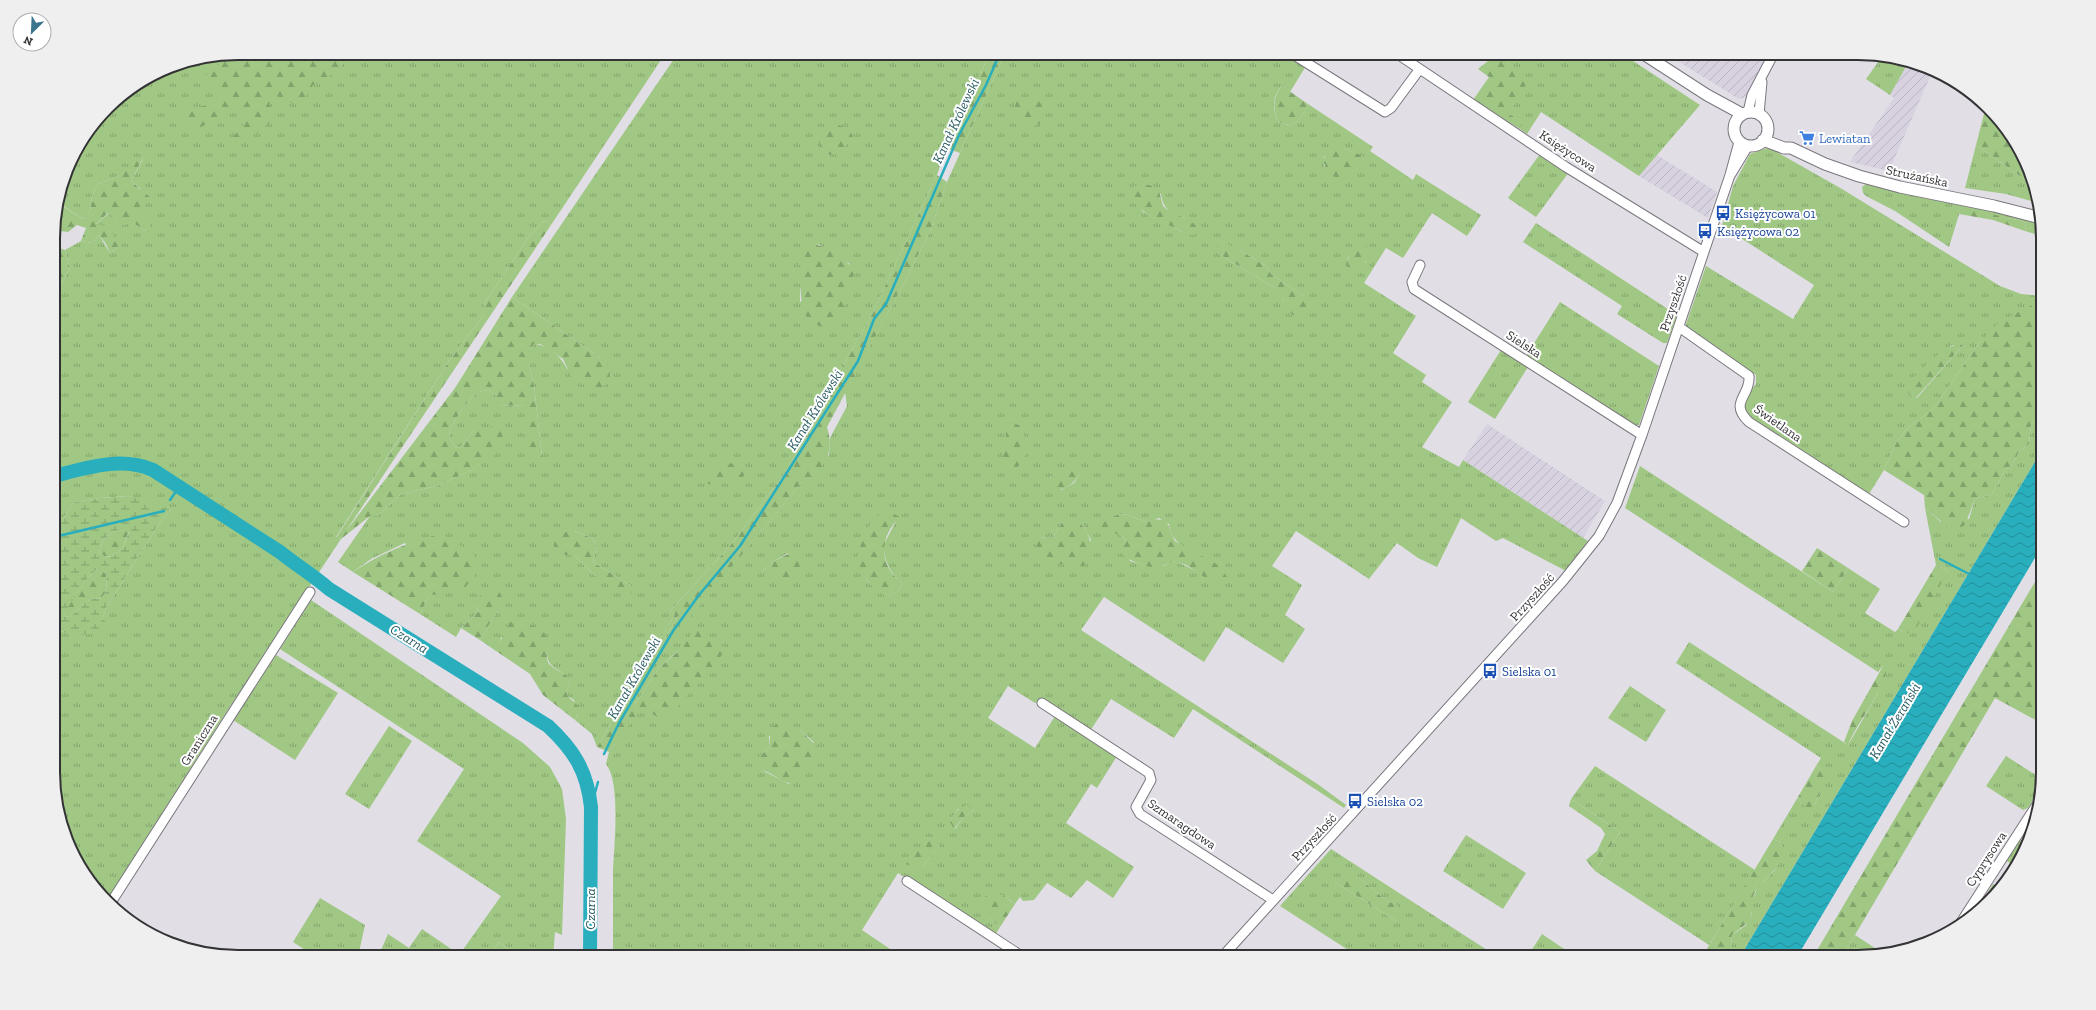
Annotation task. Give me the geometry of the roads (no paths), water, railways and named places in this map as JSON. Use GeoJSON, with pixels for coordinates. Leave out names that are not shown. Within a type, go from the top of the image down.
{"type":"FeatureCollection","features":[{"type":"Feature","properties":{"kind":"main road"},"geometry":{"type":"LineString","coordinates":[[1653,60],[1707,95],[1766,121],[1766,136],[1754,146],[1744,144],[1734,133],[1734,123],[1707,95]]}},
{"type":"Feature","properties":{"kind":"main road"},"geometry":{"type":"LineString","coordinates":[[1734,123],[1750,113]]}},
{"type":"Feature","properties":{"kind":"main road","name":"Strużańska"},"geometry":{"type":"LineString","coordinates":[[1766,136],[1786,142],[1791,148],[1825,164],[1866,178],[1900,187],[1994,206],[2034,216]]}},
{"type":"Feature","properties":{"kind":"street"},"geometry":{"type":"LineString","coordinates":[[1302,60],[1385,112],[1391,108],[1419,70]]}},
{"type":"Feature","properties":{"kind":"street","name":"Księżycowa"},"geometry":{"type":"LineString","coordinates":[[1405,60],[1566,167],[1704,252]]}},
{"type":"Feature","properties":{"kind":"street"},"geometry":{"type":"LineString","coordinates":[[1750,113],[1760,97],[1764,74],[1771,60]]}},
{"type":"Feature","properties":{"kind":"street","name":"Przyszłość"},"geometry":{"type":"LineString","coordinates":[[1228,950],[1500,652],[1583,558],[1611,515],[1642,435],[1730,175],[1744,144]]}},
{"type":"Feature","properties":{"kind":"street","name":"Sielska"},"geometry":{"type":"LineString","coordinates":[[1420,265],[1412,282],[1414,289],[1642,435]]}},
{"type":"Feature","properties":{"kind":"street","name":"Świetlana"},"geometry":{"type":"LineString","coordinates":[[1679,327],[1746,373],[1749,381],[1739,403],[1742,413],[1749,422],[1904,522]]}},
{"type":"Feature","properties":{"kind":"street","name":"Graniczna"},"geometry":{"type":"LineString","coordinates":[[113,899],[310,592]]}},
{"type":"Feature","properties":{"kind":"street","name":"Szmaragdowa"},"geometry":{"type":"LineString","coordinates":[[1042,703],[1149,774],[1151,780],[1136,807],[1140,814],[1273,900]]}},
{"type":"Feature","properties":{"kind":"street","name":"Cyprysowa"},"geometry":{"type":"LineString","coordinates":[[1968,911],[2031,813]]}},
{"type":"Feature","properties":{"kind":"street"},"geometry":{"type":"LineString","coordinates":[[907,881],[1012,950]]}},
{"type":"Feature","properties":{"kind":"water","name":"Kanał Żerański"},"geometry":{"type":"Polygon","coordinates":[[[2036,460],[2036,556],[1801,950],[1744,950],[2036,460]]]}},
{"type":"Feature","properties":{"kind":"waterway","name":"Kanał Królewski"},"geometry":{"type":"LineString","coordinates":[[604,754],[619,723],[673,631],[699,595],[740,546],[858,361],[874,319],[886,304],[959,135],[986,85],[997,60]]}},
{"type":"Feature","properties":{"kind":"waterway","name":"Czarna"},"geometry":{"type":"LineString","coordinates":[[60,475],[91,467],[116,464],[129,464],[153,470],[280,552],[329,589],[548,726],[565,744],[578,762],[589,794],[591,807],[590,950]]}},
{"type":"Feature","properties":{"kind":"waterway"},"geometry":{"type":"LineString","coordinates":[[170,500],[179,487]]}},
{"type":"Feature","properties":{"kind":"waterway"},"geometry":{"type":"LineString","coordinates":[[60,536],[164,511]]}},
{"type":"Feature","properties":{"kind":"waterway"},"geometry":{"type":"LineString","coordinates":[[1940,559],[1971,575]]}},
{"type":"Feature","properties":{"kind":"waterway","name":"Kanał Królewski"},"geometry":{"type":"LineString","coordinates":[[591,807],[598,782]]}},
{"type":"Feature","properties":{"kind":"place","name":"Lewiatan"},"geometry":{"type":"Point","coordinates":[1807,138]}},
{"type":"Feature","properties":{"kind":"place","name":"Księżycowa 01"},"geometry":{"type":"Point","coordinates":[1723,213]}},
{"type":"Feature","properties":{"kind":"place","name":"Księżycowa 02"},"geometry":{"type":"Point","coordinates":[1705,231]}},
{"type":"Feature","properties":{"kind":"place","name":"Sielska 01"},"geometry":{"type":"Point","coordinates":[1490,671]}},
{"type":"Feature","properties":{"kind":"place","name":"Sielska 02"},"geometry":{"type":"Point","coordinates":[1355,801]}}]}
